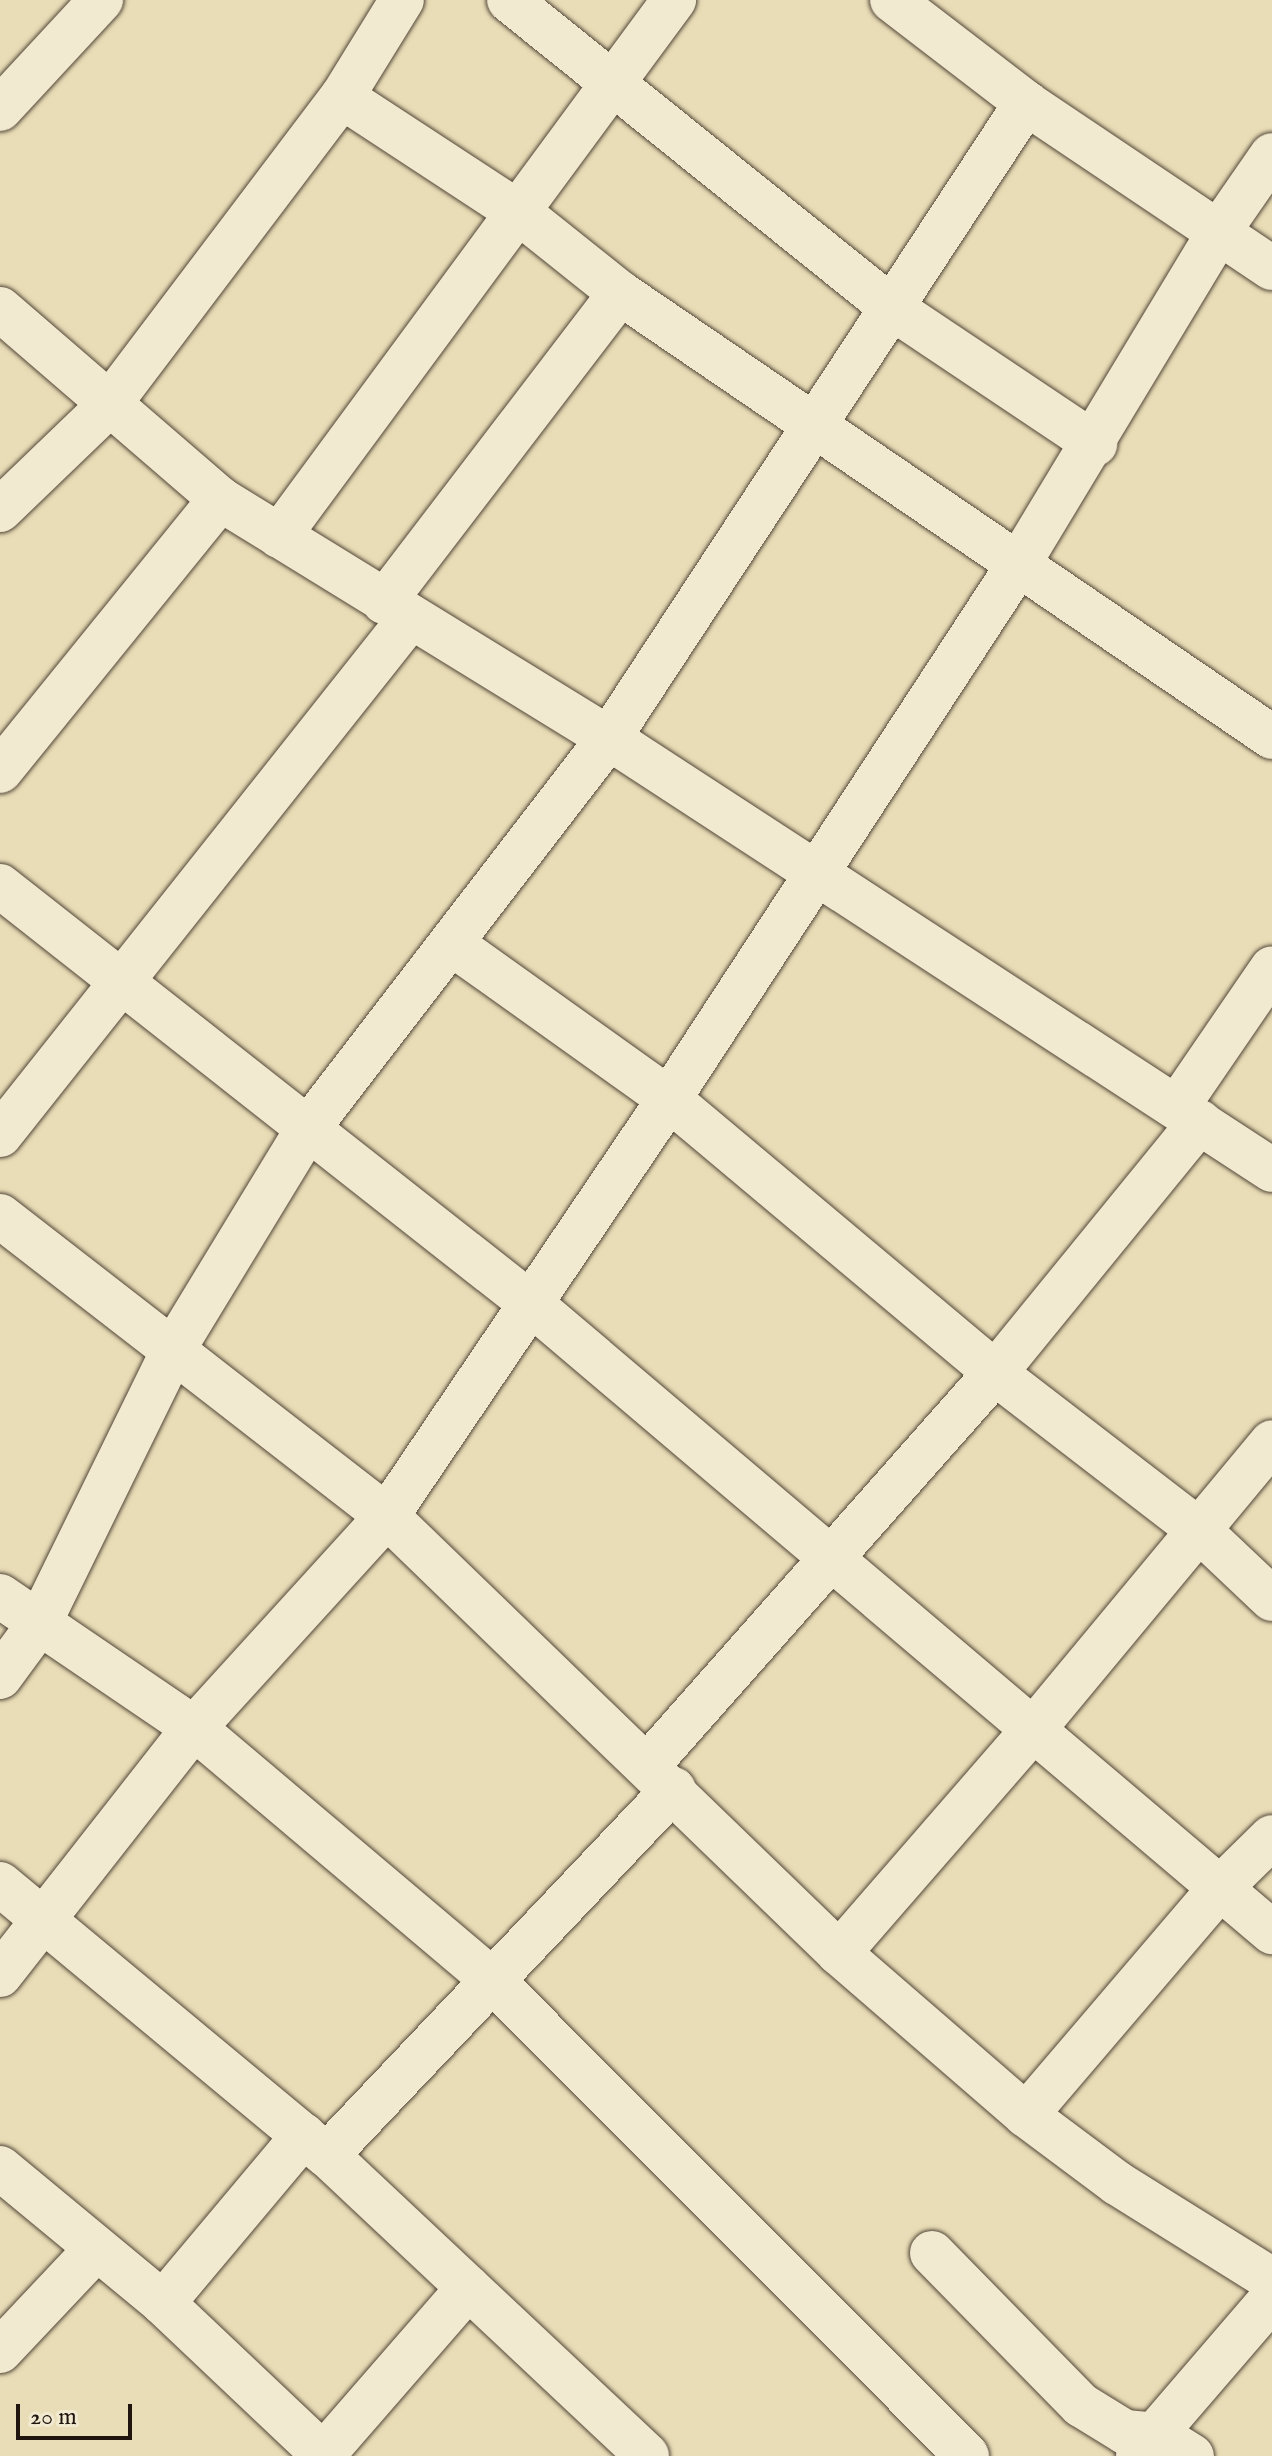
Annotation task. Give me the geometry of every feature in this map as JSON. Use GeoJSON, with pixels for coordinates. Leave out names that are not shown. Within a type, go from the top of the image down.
{"type":"FeatureCollection","features":[{"type":"Feature","properties":{"kind":"street"},"geometry":{"type":"LineString","coordinates":[[0,109],[101,0]]}},
{"type":"Feature","properties":{"kind":"street"},"geometry":{"type":"LineString","coordinates":[[0,510],[108,406],[342,97],[402,0]]}},
{"type":"Feature","properties":{"kind":"street"},"geometry":{"type":"LineString","coordinates":[[509,0],[615,82],[895,310],[1095,444]]}},
{"type":"Feature","properties":{"kind":"street"},"geometry":{"type":"LineString","coordinates":[[279,536],[521,214],[674,0]]}},
{"type":"Feature","properties":{"kind":"street"},"geometry":{"type":"LineString","coordinates":[[892,0],[1026,103],[1220,230],[1272,268]]}},
{"type":"Feature","properties":{"kind":"street"},"geometry":{"type":"LineString","coordinates":[[342,97],[521,214],[620,293],[1018,565],[1142,644],[1272,737]]}},
{"type":"Feature","properties":{"kind":"street"},"geometry":{"type":"LineString","coordinates":[[0,1677],[39,1624],[173,1350],[306,1131],[609,738],[812,422],[895,310],[1026,103]]}},
{"type":"Feature","properties":{"kind":"street"},"geometry":{"type":"LineString","coordinates":[[0,1975],[48,1919],[194,1728],[387,1516],[816,876],[1095,444],[1220,230],[1272,155]]}},
{"type":"Feature","properties":{"kind":"street"},"geometry":{"type":"LineString","coordinates":[[0,1135],[397,610],[620,293]]}},
{"type":"Feature","properties":{"kind":"street"},"geometry":{"type":"LineString","coordinates":[[0,309],[108,406],[220,499],[609,738],[816,876],[1272,1170]]}},
{"type":"Feature","properties":{"kind":"street"},"geometry":{"type":"LineString","coordinates":[[0,771],[220,499]]}},
{"type":"Feature","properties":{"kind":"street"},"geometry":{"type":"LineString","coordinates":[[0,886],[306,1131],[530,1303],[1272,1932]]}},
{"type":"Feature","properties":{"kind":"street"},"geometry":{"type":"LineString","coordinates":[[452,944],[669,1099],[995,1373],[1200,1531],[1272,1599]]}},
{"type":"Feature","properties":{"kind":"street"},"geometry":{"type":"LineString","coordinates":[[163,2303],[316,2145],[491,1979],[661,1777],[829,1559],[995,1373],[1189,1114],[1272,968]]}},
{"type":"Feature","properties":{"kind":"street"},"geometry":{"type":"LineString","coordinates":[[0,1216],[387,1516],[661,1777],[839,1953],[1026,2115],[1117,2183],[1272,2280]]}},
{"type":"Feature","properties":{"kind":"street"},"geometry":{"type":"LineString","coordinates":[[839,1953],[1033,1730],[1272,1442]]}},
{"type":"Feature","properties":{"kind":"street"},"geometry":{"type":"LineString","coordinates":[[0,1596],[194,1728],[491,1979],[967,2456]]}},
{"type":"Feature","properties":{"kind":"street"},"geometry":{"type":"LineString","coordinates":[[1026,2115],[1219,1889],[1272,1837]]}},
{"type":"Feature","properties":{"kind":"street"},"geometry":{"type":"LineString","coordinates":[[0,1884],[48,1919],[316,2145],[647,2456]]}},
{"type":"Feature","properties":{"kind":"street"},"geometry":{"type":"LineString","coordinates":[[0,2168],[163,2303],[324,2455],[468,2288]]}},
{"type":"Feature","properties":{"kind":"street"},"geometry":{"type":"LineString","coordinates":[[0,2351],[96,2249]]}},
{"type":"Feature","properties":{"kind":"street"},"geometry":{"type":"LineString","coordinates":[[932,2253],[1081,2405],[1125,2432],[1162,2449],[1272,2298]]}}]}
